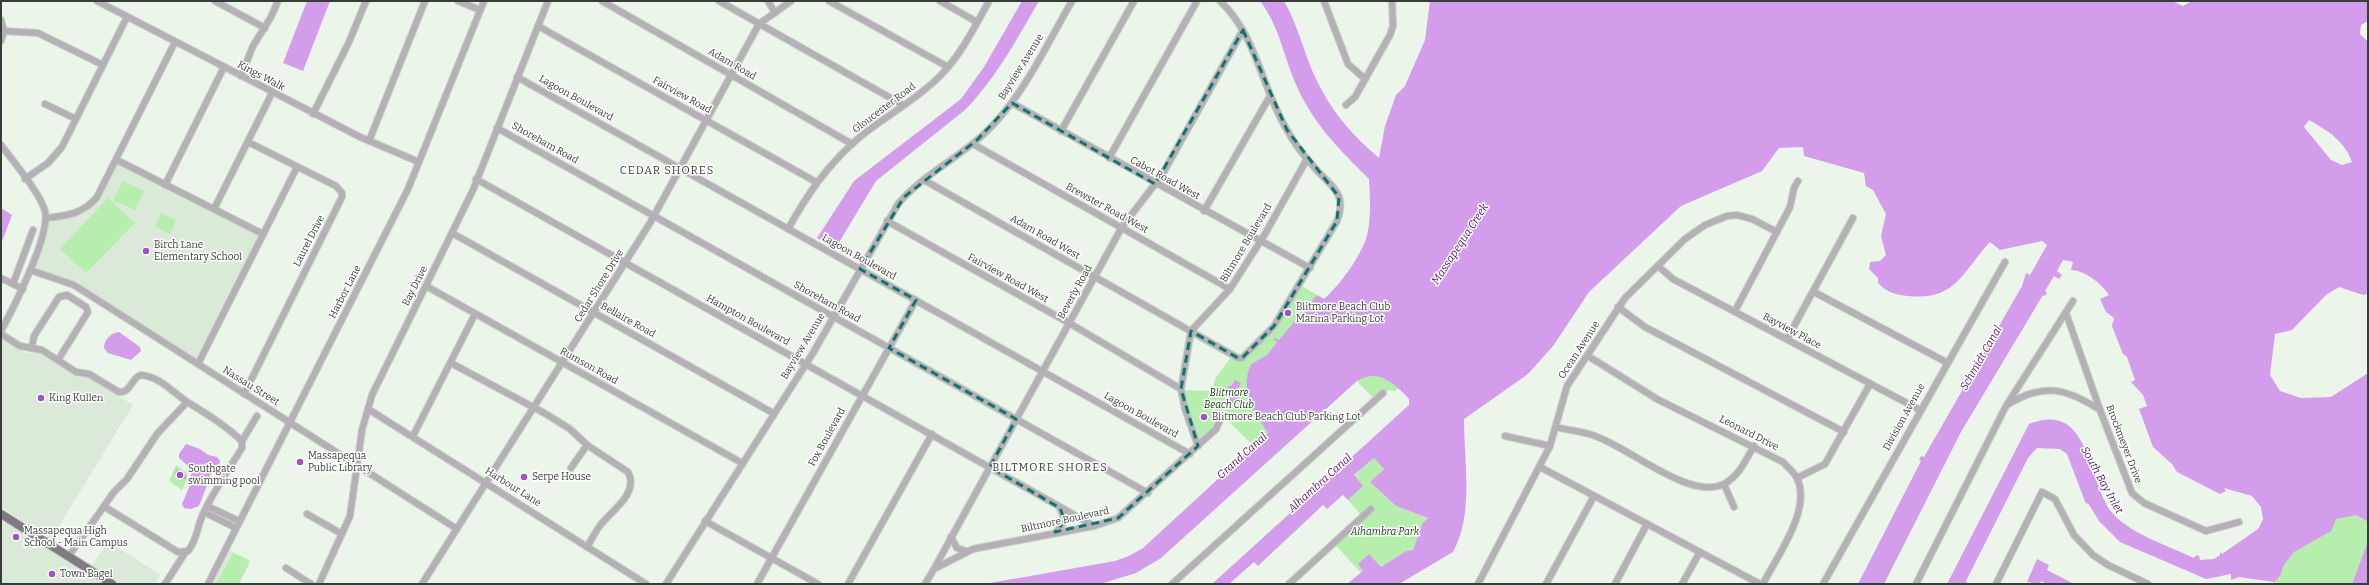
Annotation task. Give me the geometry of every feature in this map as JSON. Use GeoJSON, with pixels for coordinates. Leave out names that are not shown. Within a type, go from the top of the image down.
{"type":"FeatureCollection","features":[{"type":"Feature","properties":{"kind":"main road"},"geometry":{"type":"LineString","coordinates":[[1,514],[68,557],[103,582],[112,584]]}},
{"type":"Feature","properties":{"kind":"street","name":"Kings Walk"},"geometry":{"type":"LineString","coordinates":[[97,1],[313,114],[369,141],[419,162]]}},
{"type":"Feature","properties":{"kind":"street"},"geometry":{"type":"LineString","coordinates":[[215,1],[265,28]]}},
{"type":"Feature","properties":{"kind":"street"},"geometry":{"type":"LineString","coordinates":[[242,76],[253,46],[265,28],[278,1]]}},
{"type":"Feature","properties":{"kind":"street"},"geometry":{"type":"LineString","coordinates":[[313,114],[349,42],[366,1]]}},
{"type":"Feature","properties":{"kind":"street"},"geometry":{"type":"LineString","coordinates":[[369,141],[424,1]]}},
{"type":"Feature","properties":{"kind":"street"},"geometry":{"type":"LineString","coordinates":[[458,1],[480,10]]}},
{"type":"Feature","properties":{"kind":"street","name":"Harbor Lane"},"geometry":{"type":"LineString","coordinates":[[208,584],[408,189],[484,1]]}},
{"type":"Feature","properties":{"kind":"street","name":"Bay Drive"},"geometry":{"type":"LineString","coordinates":[[319,584],[350,516],[362,430],[379,379],[452,233],[476,179],[548,1]]}},
{"type":"Feature","properties":{"kind":"street","name":"Adam Road"},"geometry":{"type":"LineString","coordinates":[[602,1],[852,144]]}},
{"type":"Feature","properties":{"kind":"street"},"geometry":{"type":"LineString","coordinates":[[719,1],[903,106]]}},
{"type":"Feature","properties":{"kind":"street"},"geometry":{"type":"LineString","coordinates":[[768,1],[774,13]]}},
{"type":"Feature","properties":{"kind":"street","name":"Cedar Shore Drive"},"geometry":{"type":"LineString","coordinates":[[422,584],[626,263],[654,216],[759,24],[791,1]]}},
{"type":"Feature","properties":{"kind":"street"},"geometry":{"type":"LineString","coordinates":[[829,1],[948,67]]}},
{"type":"Feature","properties":{"kind":"street"},"geometry":{"type":"LineString","coordinates":[[940,1],[977,22]]}},
{"type":"Feature","properties":{"kind":"street","name":"Gloucester Road"},"geometry":{"type":"LineString","coordinates":[[788,229],[816,182],[834,161],[852,144],[926,89],[948,67],[965,45],[989,1]]}},
{"type":"Feature","properties":{"kind":"street","name":"Bayview Avenue"},"geometry":{"type":"LineString","coordinates":[[666,584],[805,364],[886,221],[904,197],[924,180],[973,144],[1012,103],[1072,1]]}},
{"type":"Feature","properties":{"kind":"street"},"geometry":{"type":"LineString","coordinates":[[1061,131],[1134,1]]}},
{"type":"Feature","properties":{"kind":"street"},"geometry":{"type":"LineString","coordinates":[[1109,158],[1197,1]]}},
{"type":"Feature","properties":{"kind":"street"},"geometry":{"type":"LineString","coordinates":[[1220,1],[1237,19],[1243,30],[1270,96],[1287,130],[1307,159],[1335,188],[1341,206],[1337,221],[1310,268]]}},
{"type":"Feature","properties":{"kind":"street"},"geometry":{"type":"LineString","coordinates":[[1324,1],[1348,64],[1365,80]]}},
{"type":"Feature","properties":{"kind":"street"},"geometry":{"type":"LineString","coordinates":[[1346,105],[1355,97],[1394,26],[1392,1]]}},
{"type":"Feature","properties":{"kind":"street"},"geometry":{"type":"LineString","coordinates":[[25,179],[56,156],[127,17]]}},
{"type":"Feature","properties":{"kind":"street"},"geometry":{"type":"LineString","coordinates":[[1,20],[4,31],[1,41]]}},
{"type":"Feature","properties":{"kind":"street","name":"Fairview Road"},"geometry":{"type":"LineString","coordinates":[[538,26],[816,182]]}},
{"type":"Feature","properties":{"kind":"street","name":"Beverly Road"},"geometry":{"type":"LineString","coordinates":[[934,569],[1122,227],[1155,184],[1243,30]]}},
{"type":"Feature","properties":{"kind":"street"},"geometry":{"type":"LineString","coordinates":[[4,31],[38,34],[103,65]]}},
{"type":"Feature","properties":{"kind":"street"},"geometry":{"type":"LineString","coordinates":[[46,218],[76,214],[91,204],[102,189],[176,42]]}},
{"type":"Feature","properties":{"kind":"street"},"geometry":{"type":"LineString","coordinates":[[165,185],[224,68]]}},
{"type":"Feature","properties":{"kind":"street","name":"Lagoon Boulevard"},"geometry":{"type":"LineString","coordinates":[[517,77],[1190,454]]}},
{"type":"Feature","properties":{"kind":"street"},"geometry":{"type":"LineString","coordinates":[[214,210],[272,93]]}},
{"type":"Feature","properties":{"kind":"street"},"geometry":{"type":"LineString","coordinates":[[1204,211],[1270,96]]}},
{"type":"Feature","properties":{"kind":"street","name":"Cabot Road West"},"geometry":{"type":"LineString","coordinates":[[1012,103],[1155,184],[1310,268]]}},
{"type":"Feature","properties":{"kind":"street"},"geometry":{"type":"LineString","coordinates":[[45,104],[76,119]]}},
{"type":"Feature","properties":{"kind":"street","name":"Shoreham Road"},"geometry":{"type":"LineString","coordinates":[[497,128],[1148,493]]}},
{"type":"Feature","properties":{"kind":"street","name":"Laurel Drive"},"geometry":{"type":"LineString","coordinates":[[244,394],[342,197],[342,193],[336,186],[248,142]]}},
{"type":"Feature","properties":{"kind":"street","name":"Brewster Road West"},"geometry":{"type":"LineString","coordinates":[[973,144],[1230,289]]}},
{"type":"Feature","properties":{"kind":"street"},"geometry":{"type":"LineString","coordinates":[[1,145],[42,204],[46,218],[23,289],[1,331]]}},
{"type":"Feature","properties":{"kind":"street","name":"Biltmore Boulevard"},"geometry":{"type":"LineString","coordinates":[[1191,331],[1230,289],[1260,241],[1307,159]]}},
{"type":"Feature","properties":{"kind":"street"},"geometry":{"type":"LineString","coordinates":[[116,160],[263,234]]}},
{"type":"Feature","properties":{"kind":"street"},"geometry":{"type":"LineString","coordinates":[[198,364],[297,166]]}},
{"type":"Feature","properties":{"kind":"street","name":"Hampton Boulevard"},"geometry":{"type":"LineString","coordinates":[[476,179],[1094,526]]}},
{"type":"Feature","properties":{"kind":"street","name":"Adam Road West"},"geometry":{"type":"LineString","coordinates":[[924,180],[1240,359],[1274,326],[1310,268]]}},
{"type":"Feature","properties":{"kind":"street"},"geometry":{"type":"LineString","coordinates":[[1735,312],[1790,207],[1794,188],[1798,181]]}},
{"type":"Feature","properties":{"kind":"street","name":"Ocean Avenue"},"geometry":{"type":"LineString","coordinates":[[1478,584],[1550,446],[1565,390],[1618,307],[1693,232],[1728,216],[1744,216],[1777,232]]}},
{"type":"Feature","properties":{"kind":"street"},"geometry":{"type":"LineString","coordinates":[[1787,339],[1853,218]]}},
{"type":"Feature","properties":{"kind":"street","name":"Fairview Road West"},"geometry":{"type":"LineString","coordinates":[[886,221],[1069,323],[1181,390]]}},
{"type":"Feature","properties":{"kind":"street"},"geometry":{"type":"LineString","coordinates":[[14,284],[34,230]]}},
{"type":"Feature","properties":{"kind":"street","name":"Bellaire Road"},"geometry":{"type":"LineString","coordinates":[[452,233],[774,413]]}},
{"type":"Feature","properties":{"kind":"street","name":"Division Avenue"},"geometry":{"type":"LineString","coordinates":[[1823,584],[1946,362],[2005,262]]}},
{"type":"Feature","properties":{"kind":"street","name":"Bayview Place"},"geometry":{"type":"LineString","coordinates":[[1658,266],[1673,279],[1920,410]]}},
{"type":"Feature","properties":{"kind":"street","name":"Nassau Street"},"geometry":{"type":"LineString","coordinates":[[30,270],[74,285],[457,529]]}},
{"type":"Feature","properties":{"kind":"street"},"geometry":{"type":"LineString","coordinates":[[1,278],[23,289]]}},
{"type":"Feature","properties":{"kind":"street","name":"Rumson Road"},"geometry":{"type":"LineString","coordinates":[[426,286],[742,463]]}},
{"type":"Feature","properties":{"kind":"street"},"geometry":{"type":"LineString","coordinates":[[1814,292],[1946,362]]}},
{"type":"Feature","properties":{"kind":"street"},"geometry":{"type":"LineString","coordinates":[[32,347],[34,336],[59,297],[67,295],[86,307],[88,312],[58,360]]}},
{"type":"Feature","properties":{"kind":"street","name":"Fox Boulevard"},"geometry":{"type":"LineString","coordinates":[[757,584],[916,300]]}},
{"type":"Feature","properties":{"kind":"street"},"geometry":{"type":"LineString","coordinates":[[1916,584],[2006,406],[2073,301]]}},
{"type":"Feature","properties":{"kind":"street"},"geometry":{"type":"LineString","coordinates":[[1618,307],[1644,327],[1844,432]]}},
{"type":"Feature","properties":{"kind":"street","name":"Brockmeyer Drive"},"geometry":{"type":"LineString","coordinates":[[2066,313],[2128,487],[2138,499],[2206,531],[2239,522]]}},
{"type":"Feature","properties":{"kind":"street"},"geometry":{"type":"LineString","coordinates":[[413,436],[475,314]]}},
{"type":"Feature","properties":{"kind":"street"},"geometry":{"type":"LineString","coordinates":[[1191,331],[1181,390],[1185,410],[1198,446]]}},
{"type":"Feature","properties":{"kind":"street"},"geometry":{"type":"LineString","coordinates":[[1,334],[20,346],[42,350],[76,372],[94,376],[119,392],[128,389],[138,376],[148,376],[167,385],[187,402],[219,420],[242,440]]}},
{"type":"Feature","properties":{"kind":"street","name":"Leonard Drive"},"geometry":{"type":"LineString","coordinates":[[1588,356],[1657,399],[1754,446],[1783,462],[1797,478],[1801,498],[1799,516],[1762,584]]}},
{"type":"Feature","properties":{"kind":"street"},"geometry":{"type":"LineString","coordinates":[[451,363],[570,429],[586,445],[628,472],[631,482],[625,497],[614,512],[602,523],[587,546]]}},
{"type":"Feature","properties":{"kind":"street"},"geometry":{"type":"LineString","coordinates":[[1797,478],[1825,464],[1870,384]]}},
{"type":"Feature","properties":{"kind":"street"},"geometry":{"type":"LineString","coordinates":[[2006,406],[2021,397],[2041,392],[2062,390],[2080,397],[2100,410]]}},
{"type":"Feature","properties":{"kind":"street"},"geometry":{"type":"LineString","coordinates":[[1172,584],[1383,394]]}},
{"type":"Feature","properties":{"kind":"street"},"geometry":{"type":"LineString","coordinates":[[68,557],[84,532],[114,492],[127,479],[157,434],[187,402]]}},
{"type":"Feature","properties":{"kind":"street","name":"Harbour Lane"},"geometry":{"type":"LineString","coordinates":[[368,409],[487,482],[646,584]]}},
{"type":"Feature","properties":{"kind":"street"},"geometry":{"type":"LineString","coordinates":[[165,584],[185,553],[195,541],[205,509],[242,448],[242,440],[257,416]]}},
{"type":"Feature","properties":{"kind":"street","name":"Biltmore Boulevard"},"geometry":{"type":"LineString","coordinates":[[925,584],[934,569],[966,551],[1056,532],[1094,526],[1118,518],[1148,493],[1190,454],[1216,429],[1220,420]]}},
{"type":"Feature","properties":{"kind":"street"},"geometry":{"type":"LineString","coordinates":[[1556,427],[1593,435],[1688,484],[1707,487],[1724,484],[1740,471],[1754,446]]}},
{"type":"Feature","properties":{"kind":"street"},"geometry":{"type":"LineString","coordinates":[[848,584],[932,434]]}},
{"type":"Feature","properties":{"kind":"street"},"geometry":{"type":"LineString","coordinates":[[1505,436],[1550,446]]}},
{"type":"Feature","properties":{"kind":"street"},"geometry":{"type":"LineString","coordinates":[[571,468],[586,445]]}},
{"type":"Feature","properties":{"kind":"street"},"geometry":{"type":"LineString","coordinates":[[1540,467],[1700,552],[1752,582],[1762,584]]}},
{"type":"Feature","properties":{"kind":"street"},"geometry":{"type":"LineString","coordinates":[[1724,484],[1734,507]]}},
{"type":"Feature","properties":{"kind":"street"},"geometry":{"type":"LineString","coordinates":[[1996,584],[2042,492],[2055,499],[2074,535],[2093,555],[2108,565],[2148,584]]}},
{"type":"Feature","properties":{"kind":"street"},"geometry":{"type":"LineString","coordinates":[[1546,584],[1594,496]]}},
{"type":"Feature","properties":{"kind":"street"},"geometry":{"type":"LineString","coordinates":[[105,506],[178,552],[185,553]]}},
{"type":"Feature","properties":{"kind":"street"},"geometry":{"type":"LineString","coordinates":[[1056,532],[1065,520],[1060,508]]}},
{"type":"Feature","properties":{"kind":"street"},"geometry":{"type":"LineString","coordinates":[[205,509],[239,521]]}},
{"type":"Feature","properties":{"kind":"street"},"geometry":{"type":"LineString","coordinates":[[205,509],[236,528]]}},
{"type":"Feature","properties":{"kind":"street"},"geometry":{"type":"LineString","coordinates":[[1289,584],[1371,509]]}},
{"type":"Feature","properties":{"kind":"street"},"geometry":{"type":"LineString","coordinates":[[307,514],[342,534]]}},
{"type":"Feature","properties":{"kind":"street"},"geometry":{"type":"LineString","coordinates":[[706,521],[818,584]]}},
{"type":"Feature","properties":{"kind":"street"},"geometry":{"type":"LineString","coordinates":[[1615,584],[1647,524]]}},
{"type":"Feature","properties":{"kind":"street"},"geometry":{"type":"LineString","coordinates":[[951,537],[956,548],[966,551]]}},
{"type":"Feature","properties":{"kind":"street"},"geometry":{"type":"LineString","coordinates":[[1682,584],[1700,552]]}},
{"type":"Feature","properties":{"kind":"street"},"geometry":{"type":"LineString","coordinates":[[286,568],[311,584]]}},
{"type":"Feature","properties":{"kind":"highlighted area"},"geometry":{"type":"Polygon","coordinates":[[[1243,30],[1287,130],[1339,197],[1337,221],[1310,268],[1274,326],[1243,357],[1238,358],[1191,331],[1181,389],[1198,446],[1118,518],[1055,532],[1065,521],[1060,508],[990,467],[1016,419],[889,348],[916,300],[860,269],[904,197],[977,140],[1012,103],[1155,184],[1243,30]]]}},
{"type":"Feature","properties":{"kind":"shaded area","name":"Birch Lane Elementary School"},"geometry":{"type":"Polygon","coordinates":[[[118,163],[261,234],[197,363],[72,282],[33,268],[49,220],[80,215],[96,204],[118,163]]]}},
{"type":"Feature","properties":{"kind":"shaded area"},"geometry":{"type":"Polygon","coordinates":[[[2,339],[25,353],[39,352],[74,374],[89,378],[133,405],[51,539],[1,507],[2,339]]]}},
{"type":"Feature","properties":{"kind":"shaded area"},"geometry":{"type":"Polygon","coordinates":[[[1,518],[52,550],[57,543],[93,565],[108,541],[160,575],[155,584],[1,584],[1,518]]]}},
{"type":"Feature","properties":{"kind":"shaded area"},"geometry":{"type":"Polygon","coordinates":[[[225,548],[251,561],[239,584],[206,584],[225,548]]]}},
{"type":"Feature","properties":{"kind":"green space"},"geometry":{"type":"Polygon","coordinates":[[[123,181],[144,191],[135,210],[113,200],[123,181]]]}},
{"type":"Feature","properties":{"kind":"green space"},"geometry":{"type":"Polygon","coordinates":[[[108,198],[135,223],[86,273],[60,249],[108,198]]]}},
{"type":"Feature","properties":{"kind":"green space"},"geometry":{"type":"Polygon","coordinates":[[[161,213],[176,220],[170,234],[155,227],[161,213]]]}},
{"type":"Feature","properties":{"kind":"green space","name":"Blitmore Beach Club"},"geometry":{"type":"Polygon","coordinates":[[[1300,285],[1317,295],[1279,341],[1275,338],[1277,342],[1267,355],[1251,364],[1268,433],[1254,446],[1223,416],[1217,426],[1198,445],[1183,390],[1212,391],[1216,377],[1232,356],[1240,360],[1274,327],[1300,285]]]}},
{"type":"Feature","properties":{"kind":"green space"},"geometry":{"type":"Polygon","coordinates":[[[1366,375],[1383,377],[1399,387],[1395,391],[1389,390],[1376,401],[1357,381],[1366,375]]]}},
{"type":"Feature","properties":{"kind":"green space","name":"Alhambra Park"},"geometry":{"type":"Polygon","coordinates":[[[1374,458],[1384,469],[1370,482],[1396,506],[1428,518],[1422,524],[1413,550],[1406,551],[1381,567],[1361,573],[1334,543],[1362,516],[1348,500],[1363,486],[1354,476],[1374,458]]]}},
{"type":"Feature","properties":{"kind":"green space"},"geometry":{"type":"Polygon","coordinates":[[[176,465],[187,473],[188,476],[182,490],[169,481],[176,465]]]}},
{"type":"Feature","properties":{"kind":"green space"},"geometry":{"type":"Polygon","coordinates":[[[2347,515],[2356,515],[2368,522],[2368,541],[2352,584],[2274,584],[2274,580],[2281,575],[2283,566],[2294,552],[2336,519],[2347,515]]]}},
{"type":"Feature","properties":{"kind":"green space"},"geometry":{"type":"Polygon","coordinates":[[[233,553],[247,559],[249,563],[239,584],[216,584],[233,553]]]}},
{"type":"Feature","properties":{"kind":"water"},"geometry":{"type":"Polygon","coordinates":[[[307,1],[330,1],[303,71],[283,63],[307,1]]]}},
{"type":"Feature","properties":{"kind":"water"},"geometry":{"type":"Polygon","coordinates":[[[1022,1],[1039,1],[1005,58],[987,85],[976,98],[965,110],[876,181],[835,249],[817,238],[854,181],[961,99],[984,67],[1022,1]]]}},
{"type":"Feature","properties":{"kind":"water"},"geometry":{"type":"Polygon","coordinates":[[[1260,1],[1284,1],[1294,21],[1312,71],[1329,103],[1351,132],[1379,158],[1385,126],[1396,95],[1405,86],[1425,40],[1430,1],[2172,1],[2183,6],[2192,1],[2368,1],[2368,21],[2361,25],[2360,34],[2368,42],[2368,294],[2363,295],[2339,287],[2326,295],[2292,330],[2275,334],[2270,375],[2280,391],[2301,398],[2331,397],[2368,373],[2368,522],[2356,515],[2336,519],[2331,531],[2294,552],[2283,566],[2281,575],[2274,582],[2239,577],[2231,580],[2231,574],[2206,579],[2120,542],[2099,521],[2088,503],[2086,504],[2067,454],[2060,449],[2037,448],[2028,458],[1966,581],[1968,584],[1947,584],[2029,424],[2049,419],[2064,423],[2075,432],[2083,445],[2102,496],[2110,510],[2127,526],[2149,538],[2194,558],[2196,555],[2199,556],[2200,560],[2214,559],[2220,555],[2220,552],[2222,554],[2258,529],[2263,519],[2261,507],[2252,496],[2224,488],[2226,491],[2220,494],[2177,472],[2172,464],[2153,447],[2139,409],[2147,406],[2143,395],[2131,382],[2135,380],[2127,357],[2123,354],[2112,326],[2114,318],[2106,312],[2100,299],[2109,295],[2093,278],[2071,270],[2073,262],[2063,260],[2057,271],[2062,275],[2059,279],[2054,276],[2045,291],[2047,293],[2045,296],[2043,295],[1961,432],[1884,584],[1858,584],[1921,461],[1919,460],[1921,456],[1924,457],[2022,286],[2026,273],[2030,275],[2047,245],[2042,241],[2000,250],[1990,242],[1964,274],[1948,289],[1937,294],[1924,296],[1904,296],[1895,294],[1884,289],[1878,283],[1878,278],[1869,269],[1870,262],[1880,261],[1886,255],[1881,236],[1886,214],[1873,190],[1866,186],[1864,173],[1804,156],[1803,147],[1779,148],[1762,171],[1681,206],[1589,292],[1553,346],[1528,374],[1464,419],[1466,504],[1460,537],[1453,552],[1399,584],[1347,584],[1363,571],[1358,564],[1369,554],[1381,567],[1406,551],[1413,550],[1422,524],[1428,518],[1396,506],[1370,482],[1384,469],[1374,458],[1354,475],[1363,486],[1348,500],[1343,495],[1327,509],[1323,505],[1258,566],[1254,562],[1229,584],[1212,584],[1409,405],[1409,399],[1398,388],[1385,379],[1372,376],[1365,377],[1357,381],[1161,558],[1136,573],[1100,584],[984,584],[1115,561],[1129,556],[1143,548],[1268,433],[1253,409],[1247,392],[1248,374],[1251,364],[1267,355],[1277,342],[1273,339],[1275,338],[1279,340],[1317,295],[1324,299],[1330,293],[1347,273],[1364,244],[1367,237],[1369,221],[1369,179],[1326,134],[1309,109],[1294,80],[1276,29],[1260,1]],[[2309,120],[2304,127],[2331,160],[2342,165],[2352,162],[2345,148],[2335,137],[2309,120]]]}},
{"type":"Feature","properties":{"kind":"water"},"geometry":{"type":"Polygon","coordinates":[[[1,208],[12,215],[1,244],[1,208]]]}},
{"type":"Feature","properties":{"kind":"water"},"geometry":{"type":"Polygon","coordinates":[[[119,332],[140,347],[141,351],[131,360],[108,353],[104,348],[108,337],[119,332]]]}},
{"type":"Feature","properties":{"kind":"water"},"geometry":{"type":"Polygon","coordinates":[[[1235,380],[1241,383],[1236,393],[1240,400],[1230,404],[1224,389],[1232,385],[1235,380]]]}},
{"type":"Feature","properties":{"kind":"water"},"geometry":{"type":"Polygon","coordinates":[[[186,444],[200,449],[208,455],[217,457],[220,461],[218,470],[210,475],[199,506],[191,509],[184,508],[182,504],[190,485],[191,474],[187,465],[179,458],[179,454],[186,444]]]}},
{"type":"Feature","properties":{"kind":"water","name":"Southgate swimming pool"},"geometry":{"type":"Polygon","coordinates":[[[177,469],[186,475],[186,479],[182,479],[174,474],[177,469]]]}},
{"type":"Feature","properties":{"kind":"water"},"geometry":{"type":"Polygon","coordinates":[[[2368,541],[2368,584],[2352,584],[2368,541]]]}},
{"type":"Feature","properties":{"kind":"water"},"geometry":{"type":"Polygon","coordinates":[[[2037,559],[2049,565],[2047,570],[2074,584],[2047,584],[2041,581],[2040,584],[2027,582],[2037,559]]]}},
{"type":"Feature","properties":{"kind":"place","name":"Birch Lane Elementary School"},"geometry":{"type":"Point","coordinates":[146,251]}},
{"type":"Feature","properties":{"kind":"place","name":"Blitmore Beach Club Marina Parking Lot"},"geometry":{"type":"Point","coordinates":[1288,313]}},
{"type":"Feature","properties":{"kind":"place","name":"King Kullen"},"geometry":{"type":"Point","coordinates":[41,398]}},
{"type":"Feature","properties":{"kind":"place","name":"Blitmore Beach Club Parking Lot"},"geometry":{"type":"Point","coordinates":[1204,417]}},
{"type":"Feature","properties":{"kind":"place","name":"Massapequa Public Library"},"geometry":{"type":"Point","coordinates":[300,462]}},
{"type":"Feature","properties":{"kind":"place","name":"Southgate swimming pool"},"geometry":{"type":"Point","coordinates":[180,475]}},
{"type":"Feature","properties":{"kind":"place","name":"Serpe House"},"geometry":{"type":"Point","coordinates":[524,477]}},
{"type":"Feature","properties":{"kind":"place","name":"Massapequa High School - Main Campus"},"geometry":{"type":"Point","coordinates":[16,537]}},
{"type":"Feature","properties":{"kind":"place","name":"Town Bagel"},"geometry":{"type":"Point","coordinates":[52,574]}},
{"type":"Feature","properties":{"kind":"district","name":"CEDAR SHORES"},"geometry":{"type":"Point","coordinates":[667,170]}},
{"type":"Feature","properties":{"kind":"district","name":"BILTMORE SHORES"},"geometry":{"type":"Point","coordinates":[1050,467]}},
{"type":"Feature","properties":{"kind":"water label","name":"Massapequa Creek"},"geometry":{"type":"Point","coordinates":[1460,244]}},
{"type":"Feature","properties":{"kind":"water label","name":"Schmidt Canal"},"geometry":{"type":"Point","coordinates":[1981,358]}},
{"type":"Feature","properties":{"kind":"water label","name":"Grand Canal"},"geometry":{"type":"Point","coordinates":[1242,456]}},
{"type":"Feature","properties":{"kind":"water label","name":"South Bay Inlet"},"geometry":{"type":"Point","coordinates":[2102,480]}},
{"type":"Feature","properties":{"kind":"water label","name":"Alhambra Canal"},"geometry":{"type":"Point","coordinates":[1320,483]}}]}
